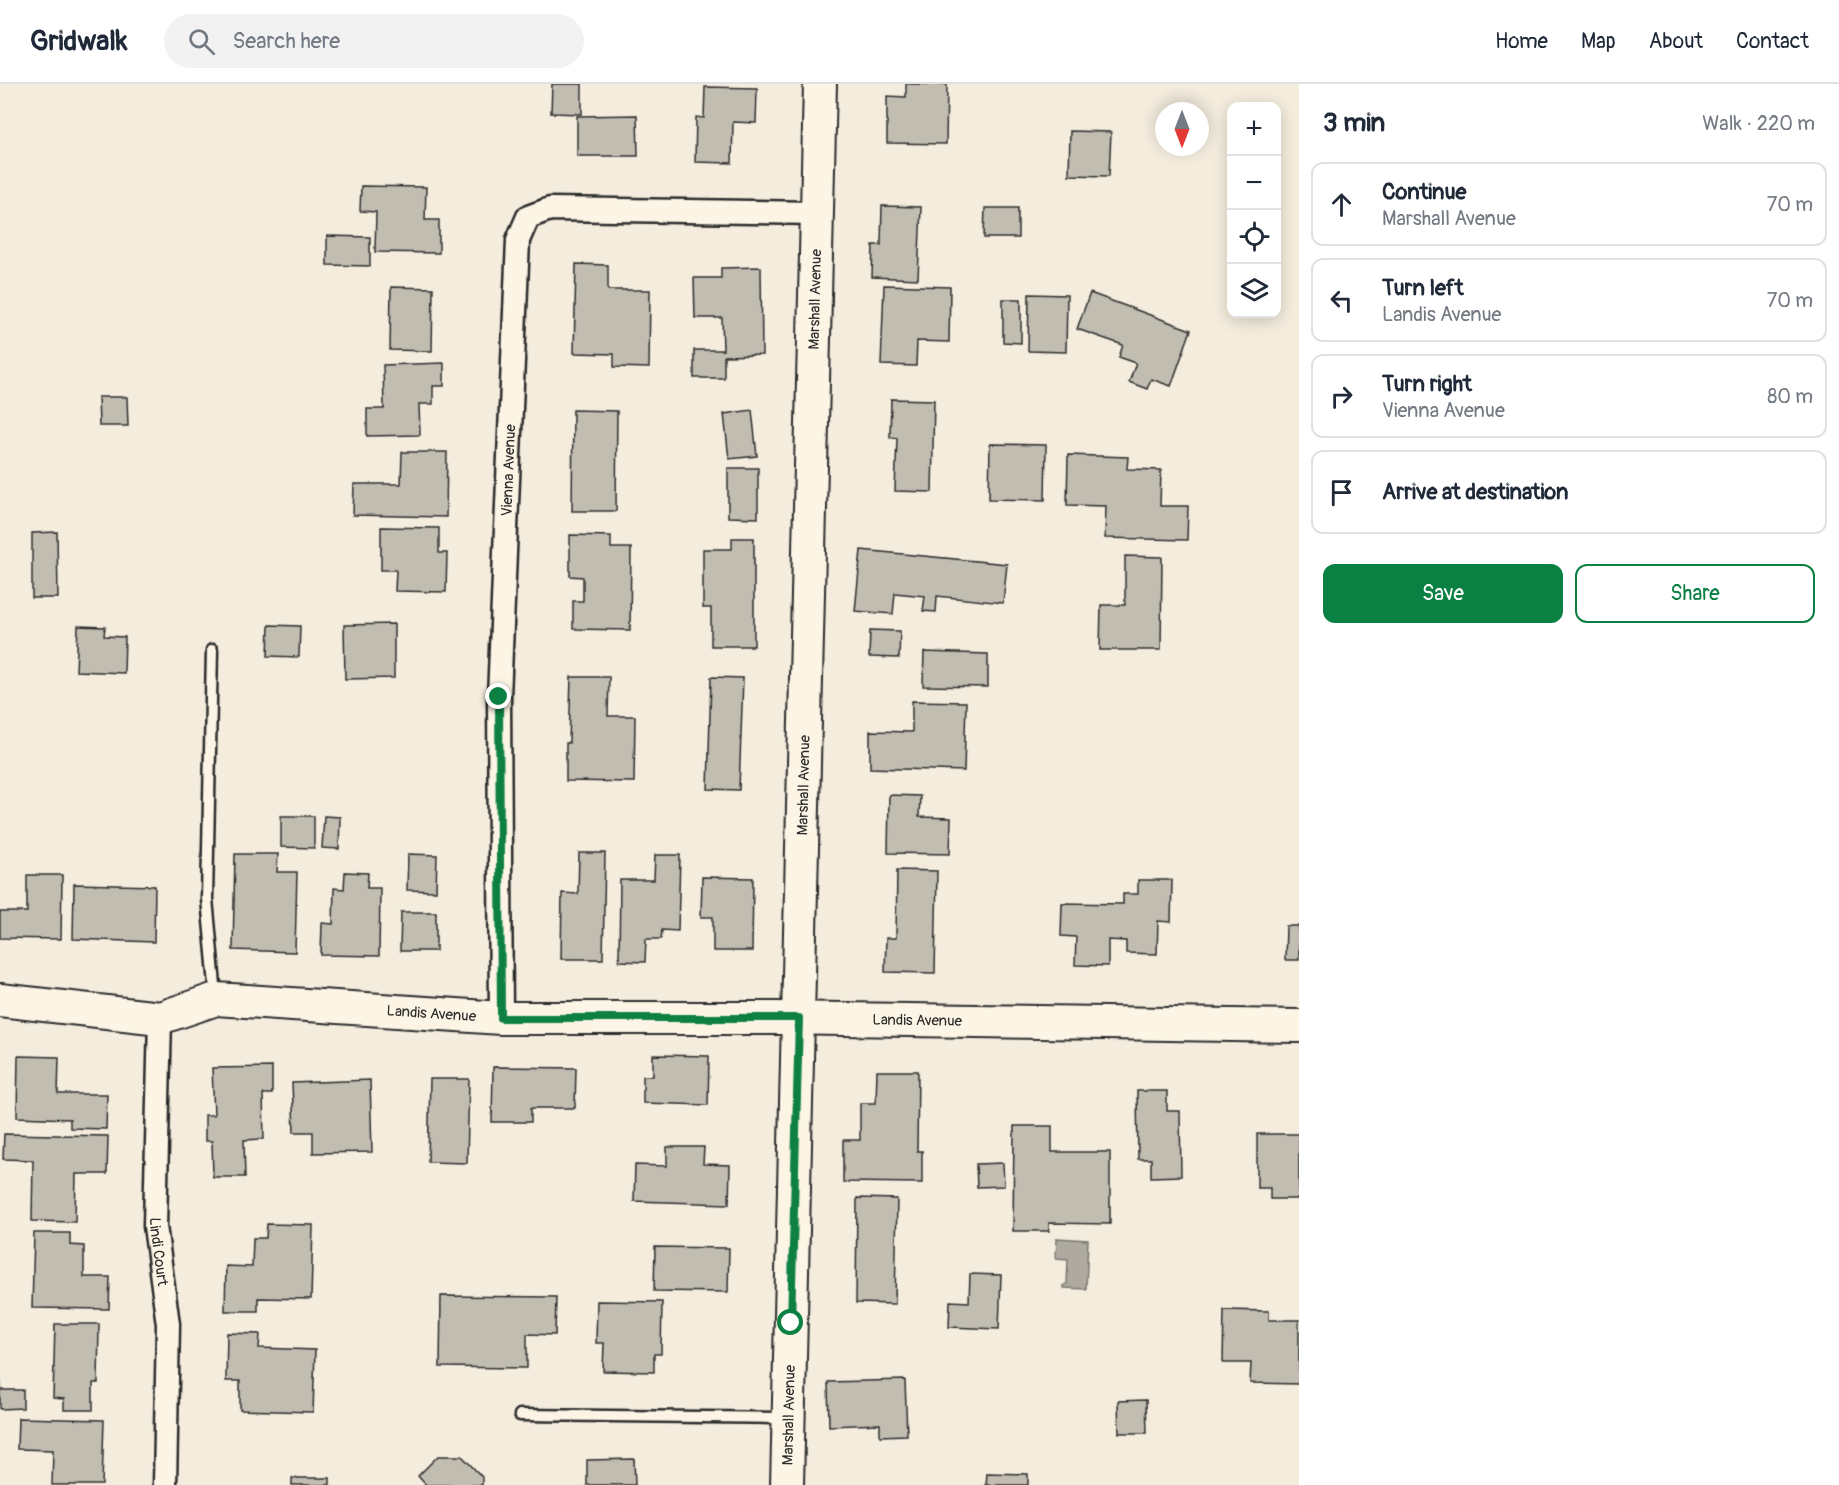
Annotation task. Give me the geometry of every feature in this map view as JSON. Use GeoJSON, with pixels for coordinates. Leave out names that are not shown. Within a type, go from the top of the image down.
{"type":"FeatureCollection","features":[{"type":"Feature","properties":{"kind":"street","name":"Marshall Avenue"},"geometry":{"type":"LineString","coordinates":[[788,1485],[820,84]]}},
{"type":"Feature","properties":{"kind":"street","name":"Vienna Avenue"},"geometry":{"type":"LineString","coordinates":[[501,1018],[499,697],[518,240],[528,216],[550,209],[817,213]]}},
{"type":"Feature","properties":{"kind":"street","name":"Landis Avenue"},"geometry":{"type":"LineString","coordinates":[[0,1000],[160,1018],[216,999],[501,1018],[799,1018],[1299,1026]]}},
{"type":"Feature","properties":{"kind":"street","name":"Lindi Court"},"geometry":{"type":"LineString","coordinates":[[160,1018],[155,1226],[168,1324],[165,1485]]}},
{"type":"Feature","properties":{"kind":"lane"},"geometry":{"type":"LineString","coordinates":[[212,650],[207,899],[216,999]]}},
{"type":"Feature","properties":{"kind":"lane"},"geometry":{"type":"LineString","coordinates":[[520,1415],[789,1418]]}},
{"type":"Feature","properties":{"kind":"shaded area"},"geometry":{"type":"Polygon","coordinates":[[[1057,1238],[1088,1240],[1086,1289],[1064,1288],[1067,1284],[1068,1259],[1056,1258],[1057,1238]]]}},
{"type":"Feature","properties":{"kind":"building"},"geometry":{"type":"Polygon","coordinates":[[[552,84],[582,84],[582,114],[551,113],[552,84]]]}},
{"type":"Feature","properties":{"kind":"building"},"geometry":{"type":"Polygon","coordinates":[[[906,84],[947,84],[946,144],[887,143],[887,96],[906,97],[906,84]]]}},
{"type":"Feature","properties":{"kind":"building"},"geometry":{"type":"Polygon","coordinates":[[[705,87],[757,88],[756,123],[733,122],[732,163],[695,162],[696,117],[704,118],[705,87]]]}},
{"type":"Feature","properties":{"kind":"building"},"geometry":{"type":"Polygon","coordinates":[[[637,115],[638,156],[577,156],[577,116],[637,115]]]}},
{"type":"Feature","properties":{"kind":"building"},"geometry":{"type":"Polygon","coordinates":[[[1070,131],[1111,132],[1109,176],[1069,175],[1070,131]]]}},
{"type":"Feature","properties":{"kind":"building"},"geometry":{"type":"Polygon","coordinates":[[[361,186],[426,187],[425,220],[439,220],[439,253],[375,252],[376,212],[360,211],[361,186]]]}},
{"type":"Feature","properties":{"kind":"building"},"geometry":{"type":"Polygon","coordinates":[[[882,206],[921,207],[918,279],[872,277],[873,245],[881,245],[882,206]]]}},
{"type":"Feature","properties":{"kind":"building"},"geometry":{"type":"Polygon","coordinates":[[[985,208],[1018,208],[1018,238],[984,238],[985,208]]]}},
{"type":"Feature","properties":{"kind":"building"},"geometry":{"type":"Polygon","coordinates":[[[327,236],[370,237],[370,266],[327,265],[327,236]]]}},
{"type":"Feature","properties":{"kind":"building"},"geometry":{"type":"Polygon","coordinates":[[[576,264],[608,265],[608,290],[650,290],[649,368],[614,367],[614,354],[574,353],[576,264]]]}},
{"type":"Feature","properties":{"kind":"building"},"geometry":{"type":"Polygon","coordinates":[[[761,267],[762,355],[724,356],[724,378],[694,378],[694,350],[723,350],[722,318],[695,318],[694,278],[721,278],[721,268],[761,267]]]}},
{"type":"Feature","properties":{"kind":"building"},"geometry":{"type":"Polygon","coordinates":[[[884,285],[950,287],[949,342],[917,341],[916,366],[881,365],[884,285]]]}},
{"type":"Feature","properties":{"kind":"building"},"geometry":{"type":"Polygon","coordinates":[[[391,287],[433,288],[432,351],[390,350],[391,287]]]}},
{"type":"Feature","properties":{"kind":"building"},"geometry":{"type":"Polygon","coordinates":[[[1090,293],[1191,330],[1171,386],[1151,379],[1147,389],[1129,382],[1136,363],[1119,357],[1123,345],[1077,329],[1090,293]]]}},
{"type":"Feature","properties":{"kind":"building"},"geometry":{"type":"Polygon","coordinates":[[[1029,294],[1067,295],[1066,352],[1028,351],[1029,294]]]}},
{"type":"Feature","properties":{"kind":"building"},"geometry":{"type":"Polygon","coordinates":[[[1003,299],[1021,299],[1021,343],[1003,342],[1003,299]]]}},
{"type":"Feature","properties":{"kind":"building"},"geometry":{"type":"Polygon","coordinates":[[[444,363],[444,386],[433,386],[433,404],[419,404],[420,435],[367,436],[367,409],[384,409],[383,365],[444,363]]]}},
{"type":"Feature","properties":{"kind":"building"},"geometry":{"type":"Polygon","coordinates":[[[98,397],[127,397],[128,426],[99,426],[98,397]]]}},
{"type":"Feature","properties":{"kind":"building"},"geometry":{"type":"Polygon","coordinates":[[[891,399],[934,400],[932,492],[895,491],[897,438],[890,437],[891,399]]]}},
{"type":"Feature","properties":{"kind":"building"},"geometry":{"type":"Polygon","coordinates":[[[573,410],[617,411],[616,511],[572,511],[573,410]]]}},
{"type":"Feature","properties":{"kind":"building"},"geometry":{"type":"Polygon","coordinates":[[[752,410],[757,456],[729,459],[724,414],[752,410]]]}},
{"type":"Feature","properties":{"kind":"building"},"geometry":{"type":"Polygon","coordinates":[[[990,444],[1046,445],[1045,500],[989,499],[990,444]]]}},
{"type":"Feature","properties":{"kind":"building"},"geometry":{"type":"Polygon","coordinates":[[[402,452],[447,452],[446,517],[353,515],[354,484],[401,484],[402,452]]]}},
{"type":"Feature","properties":{"kind":"building"},"geometry":{"type":"Polygon","coordinates":[[[1068,455],[1128,457],[1127,469],[1161,470],[1160,506],[1188,506],[1187,540],[1105,538],[1106,506],[1067,505],[1068,455]]]}},
{"type":"Feature","properties":{"kind":"building"},"geometry":{"type":"Polygon","coordinates":[[[728,468],[758,468],[758,518],[728,517],[728,468]]]}},
{"type":"Feature","properties":{"kind":"building"},"geometry":{"type":"Polygon","coordinates":[[[381,527],[439,528],[439,553],[447,553],[446,592],[395,591],[396,570],[381,570],[381,527]]]}},
{"type":"Feature","properties":{"kind":"building"},"geometry":{"type":"Polygon","coordinates":[[[57,532],[58,598],[32,598],[32,533],[57,532]]]}},
{"type":"Feature","properties":{"kind":"building"},"geometry":{"type":"Polygon","coordinates":[[[570,535],[611,536],[611,548],[631,548],[630,630],[573,629],[573,601],[583,601],[583,577],[570,576],[570,535]]]}},
{"type":"Feature","properties":{"kind":"building"},"geometry":{"type":"Polygon","coordinates":[[[732,538],[754,538],[754,646],[711,646],[711,608],[703,608],[703,549],[732,549],[732,538]]]}},
{"type":"Feature","properties":{"kind":"building"},"geometry":{"type":"Polygon","coordinates":[[[861,550],[1007,564],[1003,603],[937,596],[936,612],[923,611],[925,596],[895,593],[893,614],[855,611],[861,550]]]}},
{"type":"Feature","properties":{"kind":"building"},"geometry":{"type":"Polygon","coordinates":[[[1125,556],[1162,557],[1161,650],[1100,650],[1101,605],[1125,605],[1125,556]]]}},
{"type":"Feature","properties":{"kind":"building"},"geometry":{"type":"Polygon","coordinates":[[[394,624],[394,678],[345,679],[344,625],[394,624]]]}},
{"type":"Feature","properties":{"kind":"building"},"geometry":{"type":"Polygon","coordinates":[[[269,625],[300,626],[299,657],[268,656],[269,625]]]}},
{"type":"Feature","properties":{"kind":"building"},"geometry":{"type":"Polygon","coordinates":[[[78,626],[105,627],[104,636],[125,637],[124,673],[76,671],[78,626]]]}},
{"type":"Feature","properties":{"kind":"building"},"geometry":{"type":"Polygon","coordinates":[[[870,630],[900,631],[899,658],[869,657],[870,630]]]}},
{"type":"Feature","properties":{"kind":"building"},"geometry":{"type":"Polygon","coordinates":[[[924,652],[988,654],[988,687],[923,686],[924,652]]]}},
{"type":"Feature","properties":{"kind":"building"},"geometry":{"type":"Polygon","coordinates":[[[571,677],[609,677],[608,716],[635,716],[634,782],[566,781],[566,743],[569,743],[571,677]]]}},
{"type":"Feature","properties":{"kind":"building"},"geometry":{"type":"Polygon","coordinates":[[[711,677],[743,678],[739,790],[708,789],[711,677]]]}},
{"type":"Feature","properties":{"kind":"building"},"geometry":{"type":"Polygon","coordinates":[[[912,701],[966,702],[964,771],[870,768],[870,731],[912,732],[912,701]]]}},
{"type":"Feature","properties":{"kind":"building"},"geometry":{"type":"Polygon","coordinates":[[[889,795],[920,796],[919,817],[951,818],[950,854],[888,853],[889,795]]]}},
{"type":"Feature","properties":{"kind":"building"},"geometry":{"type":"Polygon","coordinates":[[[281,816],[314,816],[314,848],[281,847],[281,816]]]}},
{"type":"Feature","properties":{"kind":"building"},"geometry":{"type":"Polygon","coordinates":[[[324,816],[340,817],[339,849],[322,848],[324,816]]]}},
{"type":"Feature","properties":{"kind":"building"},"geometry":{"type":"Polygon","coordinates":[[[579,853],[605,853],[603,959],[561,959],[562,893],[578,894],[579,853]]]}},
{"type":"Feature","properties":{"kind":"building"},"geometry":{"type":"Polygon","coordinates":[[[235,854],[278,854],[277,872],[297,872],[295,952],[233,950],[235,854]]]}},
{"type":"Feature","properties":{"kind":"building"},"geometry":{"type":"Polygon","coordinates":[[[408,854],[437,855],[436,891],[407,890],[408,854]]]}},
{"type":"Feature","properties":{"kind":"building"},"geometry":{"type":"Polygon","coordinates":[[[655,855],[680,855],[678,931],[662,930],[661,939],[646,939],[645,962],[619,961],[620,880],[654,880],[655,855]]]}},
{"type":"Feature","properties":{"kind":"building"},"geometry":{"type":"Polygon","coordinates":[[[897,870],[937,871],[935,973],[885,972],[886,938],[896,938],[897,870]]]}},
{"type":"Feature","properties":{"kind":"building"},"geometry":{"type":"Polygon","coordinates":[[[345,872],[368,873],[367,888],[380,888],[379,956],[321,955],[322,923],[333,924],[334,888],[344,889],[345,872]]]}},
{"type":"Feature","properties":{"kind":"building"},"geometry":{"type":"Polygon","coordinates":[[[27,875],[62,875],[61,939],[0,938],[0,912],[27,912],[27,875]]]}},
{"type":"Feature","properties":{"kind":"building"},"geometry":{"type":"Polygon","coordinates":[[[702,877],[753,878],[752,951],[713,951],[713,917],[701,917],[702,877]]]}},
{"type":"Feature","properties":{"kind":"building"},"geometry":{"type":"Polygon","coordinates":[[[1138,880],[1172,880],[1171,922],[1158,921],[1157,954],[1126,953],[1126,941],[1108,940],[1108,966],[1075,965],[1076,937],[1061,936],[1062,903],[1123,904],[1123,894],[1138,894],[1138,880]]]}},
{"type":"Feature","properties":{"kind":"building"},"geometry":{"type":"Polygon","coordinates":[[[74,884],[155,886],[154,942],[73,939],[74,884]]]}},
{"type":"Feature","properties":{"kind":"building"},"geometry":{"type":"Polygon","coordinates":[[[401,912],[436,912],[436,951],[400,951],[401,912]]]}},
{"type":"Feature","properties":{"kind":"building"},"geometry":{"type":"Polygon","coordinates":[[[1286,926],[1299,926],[1299,960],[1285,960],[1286,926]]]}},
{"type":"Feature","properties":{"kind":"building"},"geometry":{"type":"Polygon","coordinates":[[[653,1055],[709,1056],[708,1105],[643,1103],[643,1076],[653,1076],[653,1055]]]}},
{"type":"Feature","properties":{"kind":"building"},"geometry":{"type":"Polygon","coordinates":[[[18,1056],[59,1057],[58,1094],[107,1094],[106,1129],[70,1128],[70,1119],[17,1117],[18,1056]]]}},
{"type":"Feature","properties":{"kind":"building"},"geometry":{"type":"Polygon","coordinates":[[[272,1067],[272,1094],[263,1094],[264,1139],[244,1140],[245,1177],[213,1177],[212,1141],[205,1141],[205,1115],[214,1115],[212,1068],[272,1067]]]}},
{"type":"Feature","properties":{"kind":"building"},"geometry":{"type":"Polygon","coordinates":[[[493,1067],[576,1068],[575,1108],[531,1108],[531,1122],[492,1122],[493,1067]]]}},
{"type":"Feature","properties":{"kind":"building"},"geometry":{"type":"Polygon","coordinates":[[[877,1071],[918,1071],[917,1151],[922,1151],[922,1183],[843,1182],[843,1140],[860,1140],[860,1103],[876,1103],[877,1071]]]}},
{"type":"Feature","properties":{"kind":"building"},"geometry":{"type":"Polygon","coordinates":[[[430,1079],[469,1079],[467,1163],[428,1162],[430,1079]]]}},
{"type":"Feature","properties":{"kind":"building"},"geometry":{"type":"Polygon","coordinates":[[[370,1080],[372,1152],[313,1153],[313,1132],[294,1132],[292,1083],[370,1080]]]}},
{"type":"Feature","properties":{"kind":"building"},"geometry":{"type":"Polygon","coordinates":[[[1137,1091],[1167,1091],[1167,1111],[1180,1111],[1181,1176],[1151,1177],[1151,1159],[1138,1159],[1137,1091]]]}},
{"type":"Feature","properties":{"kind":"building"},"geometry":{"type":"Polygon","coordinates":[[[1014,1126],[1052,1126],[1052,1152],[1110,1152],[1110,1224],[1049,1223],[1049,1231],[1013,1231],[1014,1126]]]}},
{"type":"Feature","properties":{"kind":"building"},"geometry":{"type":"Polygon","coordinates":[[[4,1134],[108,1136],[107,1174],[76,1174],[75,1222],[32,1221],[33,1160],[3,1159],[4,1134]]]}},
{"type":"Feature","properties":{"kind":"building"},"geometry":{"type":"Polygon","coordinates":[[[1257,1134],[1299,1134],[1299,1199],[1270,1199],[1270,1188],[1257,1188],[1257,1134]]]}},
{"type":"Feature","properties":{"kind":"building"},"geometry":{"type":"Polygon","coordinates":[[[667,1147],[704,1147],[703,1164],[730,1165],[729,1204],[634,1201],[635,1165],[667,1166],[667,1147]]]}},
{"type":"Feature","properties":{"kind":"building"},"geometry":{"type":"Polygon","coordinates":[[[1003,1163],[1004,1186],[977,1187],[976,1164],[1003,1163]]]}},
{"type":"Feature","properties":{"kind":"building"},"geometry":{"type":"Polygon","coordinates":[[[857,1198],[897,1199],[895,1304],[856,1303],[857,1198]]]}},
{"type":"Feature","properties":{"kind":"building"},"geometry":{"type":"Polygon","coordinates":[[[267,1224],[313,1225],[311,1299],[258,1298],[258,1311],[225,1311],[226,1266],[252,1267],[253,1238],[266,1238],[267,1224]]]}},
{"type":"Feature","properties":{"kind":"building"},"geometry":{"type":"Polygon","coordinates":[[[34,1233],[70,1233],[70,1245],[84,1246],[84,1277],[110,1277],[109,1309],[32,1308],[34,1233]]]}},
{"type":"Feature","properties":{"kind":"building"},"geometry":{"type":"Polygon","coordinates":[[[655,1247],[729,1248],[728,1292],[654,1291],[655,1247]]]}},
{"type":"Feature","properties":{"kind":"building"},"geometry":{"type":"Polygon","coordinates":[[[970,1274],[1001,1275],[999,1329],[949,1327],[950,1301],[969,1302],[970,1274]]]}},
{"type":"Feature","properties":{"kind":"building"},"geometry":{"type":"Polygon","coordinates":[[[441,1296],[556,1297],[555,1335],[527,1334],[527,1368],[440,1367],[441,1296]]]}},
{"type":"Feature","properties":{"kind":"building"},"geometry":{"type":"Polygon","coordinates":[[[597,1301],[662,1302],[661,1354],[654,1354],[654,1372],[603,1371],[604,1343],[596,1343],[597,1301]]]}},
{"type":"Feature","properties":{"kind":"building"},"geometry":{"type":"Polygon","coordinates":[[[1224,1310],[1269,1311],[1269,1320],[1299,1320],[1299,1384],[1250,1383],[1251,1363],[1223,1363],[1224,1310]]]}},
{"type":"Feature","properties":{"kind":"building"},"geometry":{"type":"Polygon","coordinates":[[[55,1324],[99,1324],[98,1383],[93,1383],[93,1410],[64,1410],[64,1399],[53,1398],[55,1324]]]}},
{"type":"Feature","properties":{"kind":"building"},"geometry":{"type":"Polygon","coordinates":[[[227,1333],[260,1334],[259,1348],[315,1350],[313,1412],[240,1410],[240,1381],[226,1381],[227,1333]]]}},
{"type":"Feature","properties":{"kind":"building"},"geometry":{"type":"Polygon","coordinates":[[[0,1373],[1,1390],[23,1390],[23,1408],[0,1409],[0,1373]]]}},
{"type":"Feature","properties":{"kind":"building"},"geometry":{"type":"Polygon","coordinates":[[[905,1380],[907,1435],[880,1436],[880,1424],[829,1426],[828,1382],[905,1380]]]}},
{"type":"Feature","properties":{"kind":"building"},"geometry":{"type":"Polygon","coordinates":[[[1146,1400],[1147,1433],[1119,1433],[1118,1401],[1146,1400]]]}},
{"type":"Feature","properties":{"kind":"building"},"geometry":{"type":"Polygon","coordinates":[[[18,1418],[104,1420],[102,1485],[52,1485],[53,1450],[17,1449],[18,1418]]]}},
{"type":"Feature","properties":{"kind":"building"},"geometry":{"type":"Polygon","coordinates":[[[438,1456],[462,1456],[482,1477],[482,1485],[426,1485],[418,1476],[438,1456]]]}},
{"type":"Feature","properties":{"kind":"building"},"geometry":{"type":"Polygon","coordinates":[[[634,1459],[635,1485],[587,1485],[587,1460],[634,1459]]]}},
{"type":"Feature","properties":{"kind":"building"},"geometry":{"type":"Polygon","coordinates":[[[987,1473],[1028,1474],[1028,1485],[986,1485],[987,1473]]]}},
{"type":"Feature","properties":{"kind":"building"},"geometry":{"type":"Polygon","coordinates":[[[292,1478],[330,1478],[330,1485],[292,1485],[292,1478]]]}},
{"type":"Feature","properties":{"kind":"route"},"geometry":{"type":"LineString","coordinates":[[499,697],[501,1018],[799,1018],[791,1323]]}}]}
